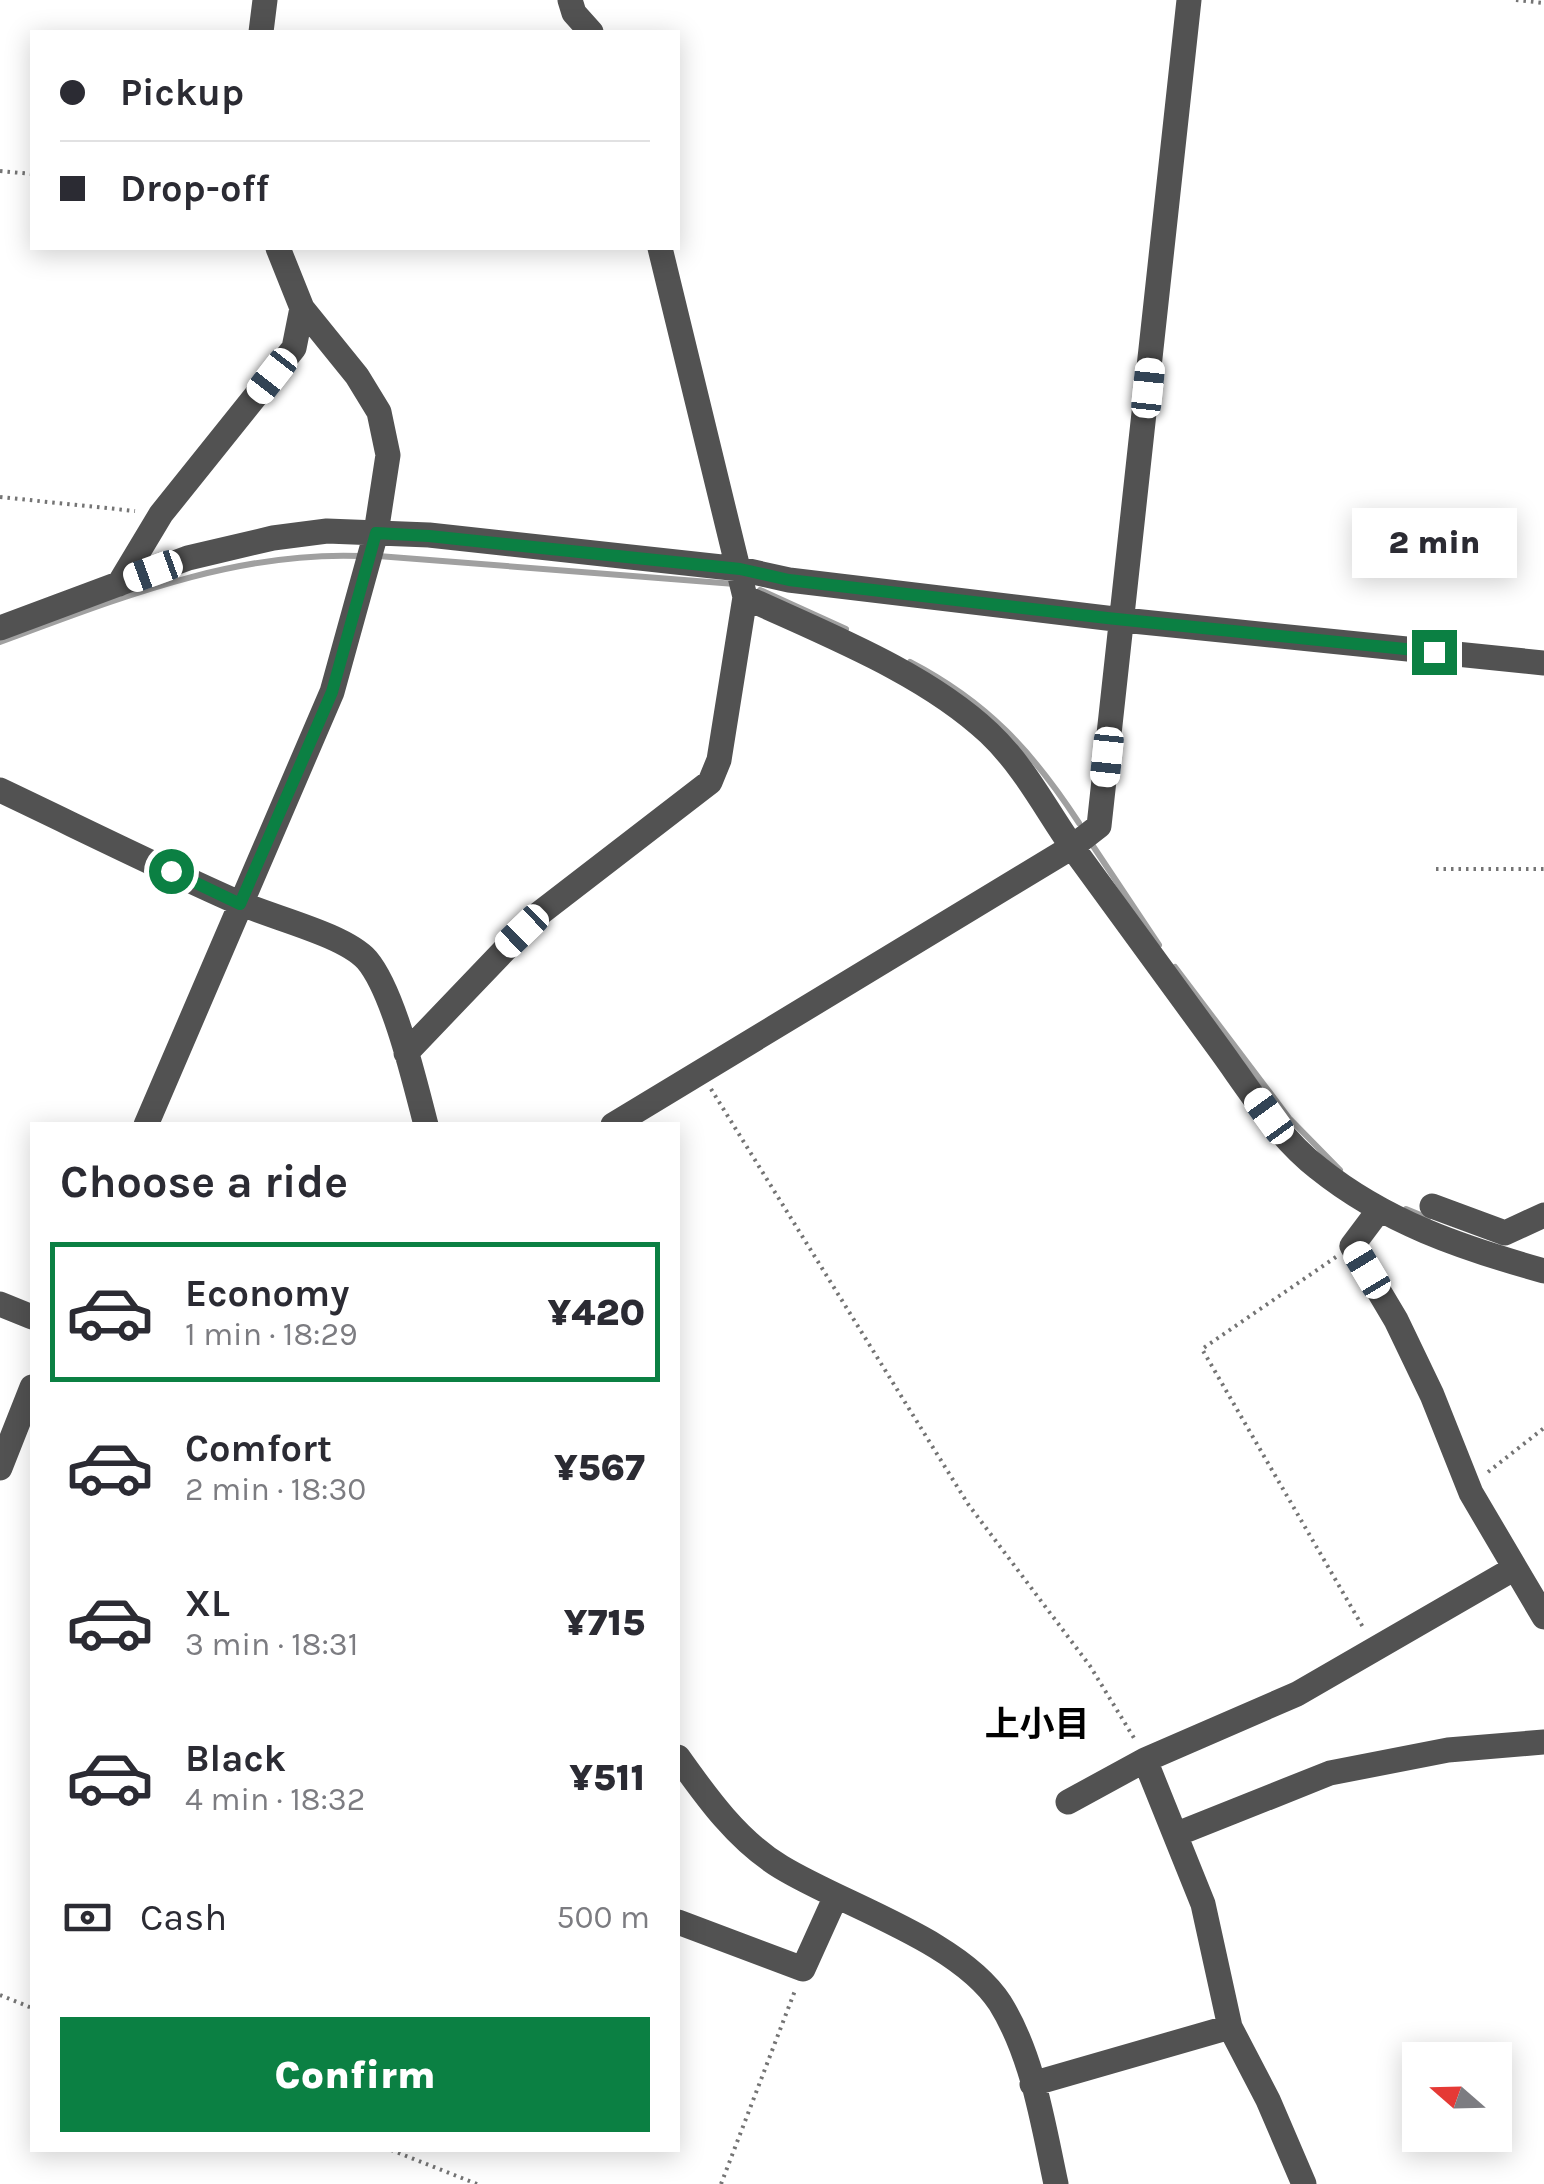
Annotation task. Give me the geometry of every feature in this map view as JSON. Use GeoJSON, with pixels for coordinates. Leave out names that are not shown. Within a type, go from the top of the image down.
{"type":"FeatureCollection","features":[{"type":"Feature","properties":{"kind":"street"},"geometry":{"type":"LineString","coordinates":[[261,30],[265,0]]}},
{"type":"Feature","properties":{"kind":"street"},"geometry":{"type":"LineString","coordinates":[[570,0],[574,14],[588,30]]}},
{"type":"Feature","properties":{"kind":"street"},"geometry":{"type":"LineString","coordinates":[[618,1122],[1072,847],[1099,826],[1189,0]]}},
{"type":"Feature","properties":{"kind":"street"},"geometry":{"type":"LineString","coordinates":[[147,1122],[332,692],[376,533],[388,455],[379,412],[358,376],[302,308],[279,250]]}},
{"type":"Feature","properties":{"kind":"street"},"geometry":{"type":"LineString","coordinates":[[406,1053],[540,913],[710,782],[720,760],[745,597],[660,250]]}},
{"type":"Feature","properties":{"kind":"street"},"geometry":{"type":"LineString","coordinates":[[119,584],[161,514],[294,348],[302,308]]}},
{"type":"Feature","properties":{"kind":"street"},"geometry":{"type":"LineString","coordinates":[[0,628],[188,558],[273,538],[327,531],[429,536],[740,569],[789,580],[1123,620],[1544,663]]}},
{"type":"Feature","properties":{"kind":"street"},"geometry":{"type":"LineString","coordinates":[[745,597],[840,640],[938,693],[988,731],[1022,767],[1072,847],[1269,1116],[1315,1166],[1379,1210],[1428,1234],[1544,1271]]}},
{"type":"Feature","properties":{"kind":"street"},"geometry":{"type":"LineString","coordinates":[[0,790],[240,904],[345,944],[365,957],[378,976],[425,1122]]}},
{"type":"Feature","properties":{"kind":"street"},"geometry":{"type":"LineString","coordinates":[[1428,1234],[1440,1209],[1505,1233],[1544,1215]]}},
{"type":"Feature","properties":{"kind":"street"},"geometry":{"type":"LineString","coordinates":[[1379,1210],[1352,1246],[1404,1335],[1468,1487],[1544,1616]]}},
{"type":"Feature","properties":{"kind":"street"},"geometry":{"type":"LineString","coordinates":[[0,1304],[30,1316]]}},
{"type":"Feature","properties":{"kind":"street"},"geometry":{"type":"LineString","coordinates":[[0,1468],[30,1392]]}},
{"type":"Feature","properties":{"kind":"street"},"geometry":{"type":"LineString","coordinates":[[1068,1802],[1146,1760],[1297,1694],[1515,1568]]}},
{"type":"Feature","properties":{"kind":"street"},"geometry":{"type":"LineString","coordinates":[[1177,1834],[1330,1773],[1448,1750],[1544,1742]]}},
{"type":"Feature","properties":{"kind":"street"},"geometry":{"type":"LineString","coordinates":[[680,1760],[711,1804],[780,1867],[937,1948],[973,1973],[999,2001],[1022,2048],[1056,2184]]}},
{"type":"Feature","properties":{"kind":"street"},"geometry":{"type":"LineString","coordinates":[[1146,1760],[1203,1904],[1230,2027],[1268,2100],[1304,2184]]}},
{"type":"Feature","properties":{"kind":"street"},"geometry":{"type":"LineString","coordinates":[[680,1923],[803,1969],[836,1896]]}},
{"type":"Feature","properties":{"kind":"street"},"geometry":{"type":"LineString","coordinates":[[1032,2084],[1230,2027]]}},
{"type":"Feature","properties":{"kind":"path"},"geometry":{"type":"LineString","coordinates":[[1516,0],[1544,3]]}},
{"type":"Feature","properties":{"kind":"path"},"geometry":{"type":"LineString","coordinates":[[0,171],[30,174]]}},
{"type":"Feature","properties":{"kind":"path"},"geometry":{"type":"LineString","coordinates":[[0,497],[161,514]]}},
{"type":"Feature","properties":{"kind":"path"},"geometry":{"type":"LineString","coordinates":[[1436,869],[1544,869]]}},
{"type":"Feature","properties":{"kind":"path"},"geometry":{"type":"LineString","coordinates":[[700,1071],[968,1504],[1090,1666],[1146,1760]]}},
{"type":"Feature","properties":{"kind":"path"},"geometry":{"type":"LineString","coordinates":[[1352,1246],[1202,1349],[1376,1649]]}},
{"type":"Feature","properties":{"kind":"path"},"geometry":{"type":"LineString","coordinates":[[1468,1487],[1544,1428]]}},
{"type":"Feature","properties":{"kind":"path"},"geometry":{"type":"LineString","coordinates":[[721,2184],[803,1969]]}},
{"type":"Feature","properties":{"kind":"path"},"geometry":{"type":"LineString","coordinates":[[0,1996],[30,2007]]}},
{"type":"Feature","properties":{"kind":"path"},"geometry":{"type":"LineString","coordinates":[[396,2152],[478,2184]]}},
{"type":"Feature","properties":{"kind":"waterway"},"geometry":{"type":"LineString","coordinates":[[0,642],[132,595],[222,570],[314,556],[361,556]]}},
{"type":"Feature","properties":{"kind":"waterway"},"geometry":{"type":"LineString","coordinates":[[378,556],[735,584]]}},
{"type":"Feature","properties":{"kind":"waterway"},"geometry":{"type":"LineString","coordinates":[[760,590],[846,629]]}},
{"type":"Feature","properties":{"kind":"waterway"},"geometry":{"type":"LineString","coordinates":[[910,662],[962,694],[1006,730],[1044,773],[1079,823]]}},
{"type":"Feature","properties":{"kind":"waterway"},"geometry":{"type":"LineString","coordinates":[[1093,846],[1159,945]]}},
{"type":"Feature","properties":{"kind":"waterway"},"geometry":{"type":"LineString","coordinates":[[1175,967],[1289,1118],[1340,1170]]}},
{"type":"Feature","properties":{"kind":"waterway"},"geometry":{"type":"LineString","coordinates":[[1406,1209],[1428,1218]]}},
{"type":"Feature","properties":{"kind":"district","name":"上小目"},"geometry":{"type":"Point","coordinates":[1037,1724]}},
{"type":"Feature","properties":{"kind":"route"},"geometry":{"type":"LineString","coordinates":[[171,871],[240,904],[332,692],[362,596],[376,533],[740,569],[789,580],[1434,652]]}}]}
